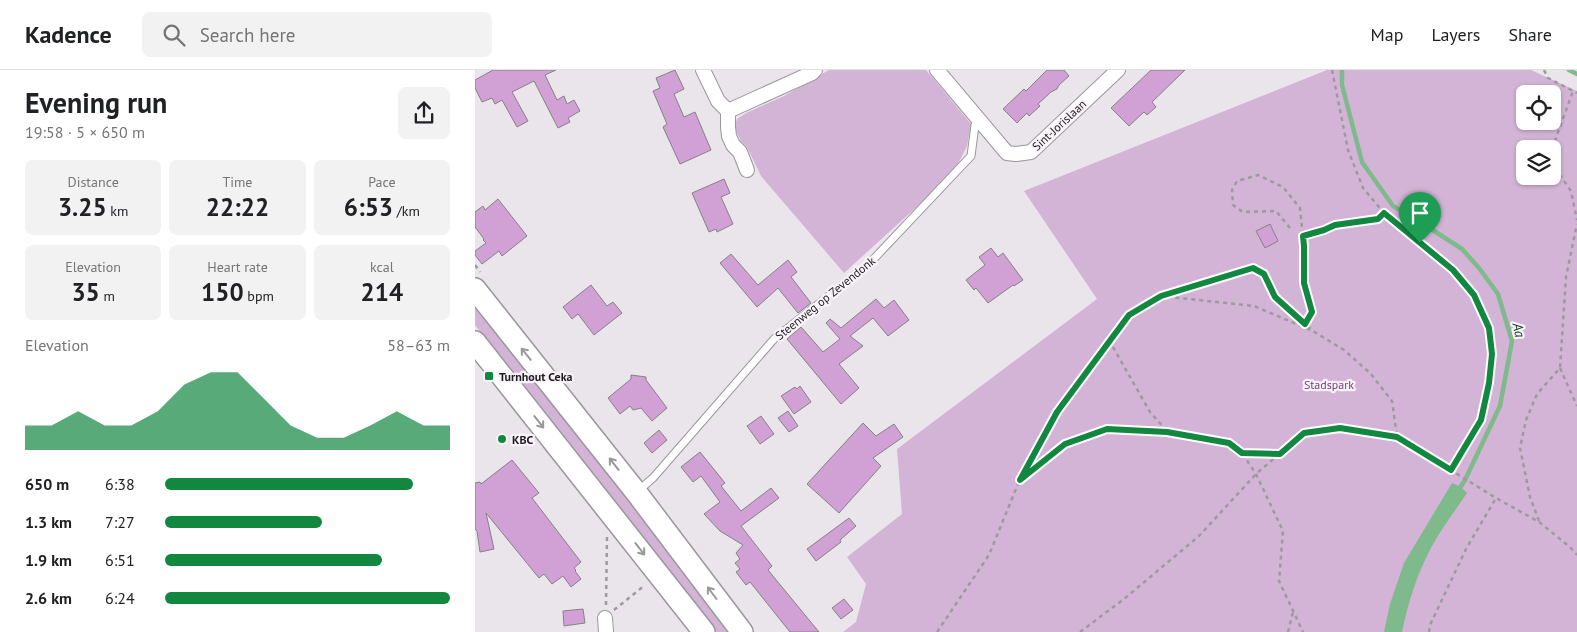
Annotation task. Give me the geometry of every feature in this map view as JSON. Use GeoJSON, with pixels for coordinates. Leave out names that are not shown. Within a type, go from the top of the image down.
{"type":"FeatureCollection","features":[{"type":"Feature","properties":{"kind":"main road"},"geometry":{"type":"LineString","coordinates":[[475,289],[636,492],[742,632]]}},
{"type":"Feature","properties":{"kind":"main road"},"geometry":{"type":"LineString","coordinates":[[475,342],[704,632]]}},
{"type":"Feature","properties":{"kind":"street"},"geometry":{"type":"LineString","coordinates":[[703,70],[718,101],[728,111],[729,136],[733,145],[741,152],[747,170]]}},
{"type":"Feature","properties":{"kind":"street"},"geometry":{"type":"LineString","coordinates":[[728,111],[815,70]]}},
{"type":"Feature","properties":{"kind":"street","name":"Sint-Jorislaan"},"geometry":{"type":"LineString","coordinates":[[937,70],[1007,152],[1016,154],[1031,152],[1117,70]]}},
{"type":"Feature","properties":{"kind":"street"},"geometry":{"type":"LineString","coordinates":[[605,618],[606,632]]}},
{"type":"Feature","properties":{"kind":"lane","name":"Steenweg op Zevendonk"},"geometry":{"type":"LineString","coordinates":[[636,492],[653,478],[774,339],[868,265],[971,156],[975,125],[979,121]]}},
{"type":"Feature","properties":{"kind":"path"},"geometry":{"type":"LineString","coordinates":[[1332,70],[1348,150],[1363,188],[1384,213],[1453,270],[1474,295],[1489,328],[1492,354],[1489,383],[1481,420],[1451,470]]}},
{"type":"Feature","properties":{"kind":"path"},"geometry":{"type":"LineString","coordinates":[[1544,70],[1549,78],[1577,93]]}},
{"type":"Feature","properties":{"kind":"path"},"geometry":{"type":"LineString","coordinates":[[1556,140],[1573,91]]}},
{"type":"Feature","properties":{"kind":"path"},"geometry":{"type":"LineString","coordinates":[[1289,228],[1276,210],[1243,212],[1233,205],[1232,190],[1237,181],[1258,175],[1283,187],[1299,208],[1304,246],[1304,283],[1312,312],[1305,324]]}},
{"type":"Feature","properties":{"kind":"path"},"geometry":{"type":"LineString","coordinates":[[1561,177],[1571,192],[1577,220]]}},
{"type":"Feature","properties":{"kind":"path"},"geometry":{"type":"LineString","coordinates":[[1303,236],[1335,225],[1378,219],[1384,213]]}},
{"type":"Feature","properties":{"kind":"path"},"geometry":{"type":"LineString","coordinates":[[1577,224],[1566,278],[1560,368],[1577,406]]}},
{"type":"Feature","properties":{"kind":"path"},"geometry":{"type":"LineString","coordinates":[[937,632],[989,555],[1020,480],[1057,412],[1129,315],[1161,296],[1253,268],[1264,274],[1275,297],[1313,331]]}},
{"type":"Feature","properties":{"kind":"path"},"geometry":{"type":"LineString","coordinates":[[1161,296],[1254,306],[1313,331],[1344,350],[1370,373],[1392,401],[1397,437]]}},
{"type":"Feature","properties":{"kind":"path"},"geometry":{"type":"LineString","coordinates":[[1109,340],[1150,412],[1167,432]]}},
{"type":"Feature","properties":{"kind":"path"},"geometry":{"type":"LineString","coordinates":[[1539,522],[1530,497],[1520,448],[1526,420],[1537,394],[1560,368]]}},
{"type":"Feature","properties":{"kind":"path"},"geometry":{"type":"LineString","coordinates":[[1080,632],[1124,599],[1199,536],[1256,474],[1304,433],[1340,428],[1397,437],[1539,522],[1577,555]]}},
{"type":"Feature","properties":{"kind":"path"},"geometry":{"type":"LineString","coordinates":[[1020,480],[1065,444],[1107,429],[1167,432],[1229,443],[1242,453],[1256,474],[1283,531],[1279,581],[1303,632]]}},
{"type":"Feature","properties":{"kind":"path"},"geometry":{"type":"LineString","coordinates":[[1242,453],[1280,454]]}},
{"type":"Feature","properties":{"kind":"path"},"geometry":{"type":"LineString","coordinates":[[1429,632],[1430,624],[1466,549],[1496,498]]}},
{"type":"Feature","properties":{"kind":"path"},"geometry":{"type":"LineString","coordinates":[[605,618],[606,538],[617,520]]}},
{"type":"Feature","properties":{"kind":"path"},"geometry":{"type":"LineString","coordinates":[[605,618],[658,573]]}},
{"type":"Feature","properties":{"kind":"path"},"geometry":{"type":"LineString","coordinates":[[1288,632],[1294,611]]}},
{"type":"Feature","properties":{"kind":"green space"},"geometry":{"type":"Polygon","coordinates":[[[829,70],[926,70],[971,124],[967,146],[953,174],[844,273],[761,176],[747,147],[741,141],[734,127],[737,119],[748,112],[784,96],[829,70]]]}},
{"type":"Feature","properties":{"kind":"green space","name":"Stadspark"},"geometry":{"type":"Polygon","coordinates":[[[1327,70],[1531,70],[1577,91],[1577,632],[843,632],[856,622],[866,584],[847,557],[902,514],[897,449],[1097,299],[1024,191],[1327,70]]]}},
{"type":"Feature","properties":{"kind":"green space"},"geometry":{"type":"Polygon","coordinates":[[[475,303],[731,632],[714,632],[475,325],[475,303]]]}},
{"type":"Feature","properties":{"kind":"shaded area"},"geometry":{"type":"Polygon","coordinates":[[[1452,483],[1461,487],[1467,493],[1439,534],[1421,568],[1402,632],[1384,632],[1390,604],[1404,563],[1452,483]]]}},
{"type":"Feature","properties":{"kind":"building"},"geometry":{"type":"Polygon","coordinates":[[[493,70],[556,70],[545,75],[557,100],[564,96],[567,104],[574,100],[580,111],[568,118],[570,122],[558,128],[534,81],[512,92],[528,121],[517,127],[502,100],[495,104],[492,98],[482,102],[475,88],[475,80],[493,70]]]}},
{"type":"Feature","properties":{"kind":"building"},"geometry":{"type":"Polygon","coordinates":[[[675,70],[684,89],[674,94],[684,117],[695,112],[711,150],[680,164],[663,127],[667,124],[653,91],[660,88],[656,78],[675,70]]]}},
{"type":"Feature","properties":{"kind":"building"},"geometry":{"type":"Polygon","coordinates":[[[1047,70],[1064,70],[1069,76],[1057,89],[1038,104],[1040,106],[1029,116],[1027,113],[1017,123],[1003,109],[1024,89],[1026,91],[1047,70]]]}},
{"type":"Feature","properties":{"kind":"building"},"geometry":{"type":"Polygon","coordinates":[[[1151,70],[1185,70],[1152,102],[1156,107],[1147,115],[1144,112],[1129,126],[1111,108],[1151,70]]]}},
{"type":"Feature","properties":{"kind":"building"},"geometry":{"type":"Polygon","coordinates":[[[724,179],[730,193],[721,197],[733,224],[717,232],[716,229],[709,232],[692,193],[724,179]]]}},
{"type":"Feature","properties":{"kind":"building"},"geometry":{"type":"Polygon","coordinates":[[[498,199],[527,236],[502,256],[499,251],[482,264],[475,255],[475,251],[486,243],[475,227],[475,212],[483,206],[485,210],[498,199]]]}},
{"type":"Feature","properties":{"kind":"building"},"geometry":{"type":"Polygon","coordinates":[[[1270,224],[1278,241],[1265,248],[1256,231],[1270,224]]]}},
{"type":"Feature","properties":{"kind":"building"},"geometry":{"type":"Polygon","coordinates":[[[991,248],[998,257],[1003,253],[1023,280],[988,303],[976,288],[974,290],[966,280],[985,265],[979,257],[991,248]]]}},
{"type":"Feature","properties":{"kind":"building"},"geometry":{"type":"Polygon","coordinates":[[[731,254],[758,285],[788,260],[797,272],[791,277],[811,303],[798,313],[778,288],[757,307],[720,263],[731,254]]]}},
{"type":"Feature","properties":{"kind":"building"},"geometry":{"type":"Polygon","coordinates":[[[591,285],[607,306],[613,302],[622,313],[594,335],[578,314],[572,319],[563,307],[591,285]]]}},
{"type":"Feature","properties":{"kind":"building"},"geometry":{"type":"Polygon","coordinates":[[[876,299],[884,308],[894,300],[909,320],[888,336],[873,318],[850,336],[863,346],[839,364],[859,388],[841,404],[787,339],[801,327],[823,352],[840,339],[826,323],[830,319],[841,328],[876,299]]]}},
{"type":"Feature","properties":{"kind":"building"},"geometry":{"type":"Polygon","coordinates":[[[631,375],[646,377],[646,380],[667,408],[652,421],[641,408],[633,410],[630,406],[620,414],[608,398],[631,379],[631,375]]]}},
{"type":"Feature","properties":{"kind":"building"},"geometry":{"type":"Polygon","coordinates":[[[800,386],[811,402],[794,414],[781,396],[800,386]]]}},
{"type":"Feature","properties":{"kind":"building"},"geometry":{"type":"Polygon","coordinates":[[[788,411],[798,426],[789,432],[778,418],[788,411]]]}},
{"type":"Feature","properties":{"kind":"building"},"geometry":{"type":"Polygon","coordinates":[[[761,416],[774,434],[760,444],[747,426],[761,416]]]}},
{"type":"Feature","properties":{"kind":"building"},"geometry":{"type":"Polygon","coordinates":[[[863,423],[876,436],[894,424],[903,437],[873,458],[881,466],[839,513],[807,484],[863,423]]]}},
{"type":"Feature","properties":{"kind":"building"},"geometry":{"type":"Polygon","coordinates":[[[659,430],[667,440],[652,453],[644,443],[659,430]]]}},
{"type":"Feature","properties":{"kind":"building"},"geometry":{"type":"Polygon","coordinates":[[[700,452],[725,483],[721,486],[741,511],[771,488],[779,498],[741,526],[772,566],[768,570],[819,632],[790,632],[750,582],[746,585],[736,572],[740,569],[735,563],[740,559],[736,553],[743,545],[720,531],[704,514],[720,502],[701,476],[693,482],[681,467],[700,452]]]}},
{"type":"Feature","properties":{"kind":"building"},"geometry":{"type":"Polygon","coordinates":[[[512,460],[539,493],[532,498],[581,562],[574,568],[581,579],[571,587],[563,576],[552,584],[544,574],[539,578],[486,513],[494,549],[480,552],[477,531],[475,529],[475,483],[480,482],[481,484],[512,460]]]}},
{"type":"Feature","properties":{"kind":"building"},"geometry":{"type":"Polygon","coordinates":[[[849,518],[856,526],[840,540],[841,542],[816,561],[807,549],[849,518]]]}},
{"type":"Feature","properties":{"kind":"building"},"geometry":{"type":"Polygon","coordinates":[[[844,599],[853,610],[841,619],[832,608],[844,599]]]}},
{"type":"Feature","properties":{"kind":"building"},"geometry":{"type":"Polygon","coordinates":[[[583,609],[585,623],[564,626],[563,611],[583,609]]]}},
{"type":"Feature","properties":{"kind":"waterway","name":"Aa"},"geometry":{"type":"LineString","coordinates":[[1342,70],[1342,85],[1362,162],[1393,206],[1462,249],[1479,268],[1498,294],[1512,341],[1500,406],[1458,491]]}},
{"type":"Feature","properties":{"kind":"waterway"},"geometry":{"type":"LineString","coordinates":[[1569,70],[1577,74]]}},
{"type":"Feature","properties":{"kind":"place","name":"Turnhout Ceka"},"geometry":{"type":"Point","coordinates":[489,376]}},
{"type":"Feature","properties":{"kind":"place","name":"KBC"},"geometry":{"type":"Point","coordinates":[502,439]}},
{"type":"Feature","properties":{"kind":"route"},"geometry":{"type":"LineString","coordinates":[[1384,213],[1420,243],[1453,270],[1474,295],[1489,328],[1492,354],[1489,383],[1481,420],[1451,470],[1397,437],[1340,428],[1304,433],[1280,454],[1242,453],[1229,443],[1167,432],[1107,429],[1065,444],[1020,480],[1057,412],[1109,340],[1129,315],[1161,296],[1253,268],[1264,274],[1275,297],[1305,324],[1312,312],[1304,283],[1303,236],[1335,225],[1378,219],[1384,213]]}}]}
